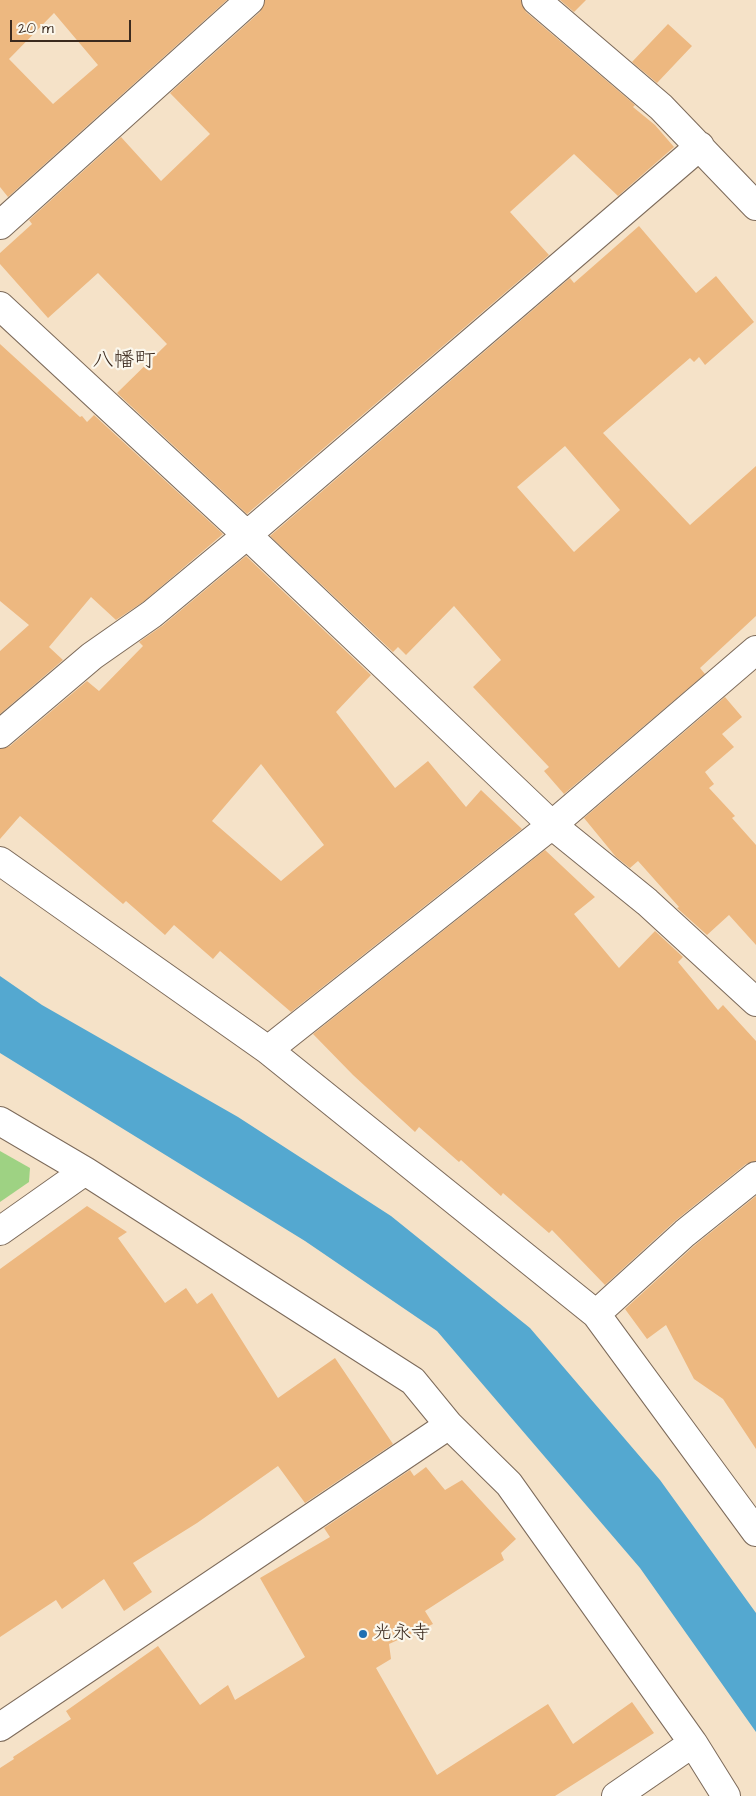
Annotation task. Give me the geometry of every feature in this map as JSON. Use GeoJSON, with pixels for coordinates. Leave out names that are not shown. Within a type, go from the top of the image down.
{"type":"FeatureCollection","features":[{"type":"Feature","properties":{"kind":"street"},"geometry":{"type":"LineString","coordinates":[[0,225],[250,0]]}},
{"type":"Feature","properties":{"kind":"street"},"geometry":{"type":"LineString","coordinates":[[536,0],[661,107],[756,206]]}},
{"type":"Feature","properties":{"kind":"street"},"geometry":{"type":"LineString","coordinates":[[0,734],[92,656],[152,614],[247,535],[700,146]]}},
{"type":"Feature","properties":{"kind":"street"},"geometry":{"type":"LineString","coordinates":[[0,306],[247,535],[552,825],[647,902],[756,1002]]}},
{"type":"Feature","properties":{"kind":"street"},"geometry":{"type":"LineString","coordinates":[[268,1050],[552,825],[756,650]]}},
{"type":"Feature","properties":{"kind":"street"},"geometry":{"type":"LineString","coordinates":[[0,861],[268,1050],[596,1314],[756,1532]]}},
{"type":"Feature","properties":{"kind":"street"},"geometry":{"type":"LineString","coordinates":[[0,1121],[85,1171],[413,1381],[449,1425],[509,1484],[693,1743],[726,1796]]}},
{"type":"Feature","properties":{"kind":"street"},"geometry":{"type":"LineString","coordinates":[[0,1230],[85,1171]]}},
{"type":"Feature","properties":{"kind":"street"},"geometry":{"type":"LineString","coordinates":[[596,1314],[685,1233],[756,1176]]}},
{"type":"Feature","properties":{"kind":"street"},"geometry":{"type":"LineString","coordinates":[[0,1727],[449,1425]]}},
{"type":"Feature","properties":{"kind":"street"},"geometry":{"type":"LineString","coordinates":[[616,1796],[693,1743]]}},
{"type":"Feature","properties":{"kind":"green space"},"geometry":{"type":"Polygon","coordinates":[[[0,1151],[30,1168],[29,1182],[0,1202],[0,1151]]]}},
{"type":"Feature","properties":{"kind":"water"},"geometry":{"type":"Polygon","coordinates":[[[0,976],[42,1005],[238,1117],[391,1216],[530,1328],[660,1480],[756,1613],[756,1732],[640,1568],[437,1331],[305,1241],[0,1053],[0,976]]]}},
{"type":"Feature","properties":{"kind":"building"},"geometry":{"type":"Polygon","coordinates":[[[0,0],[227,0],[8,197],[0,187],[0,0]],[[54,13],[9,59],[53,104],[98,65],[54,13]]]}},
{"type":"Feature","properties":{"kind":"building"},"geometry":{"type":"Polygon","coordinates":[[[265,0],[521,0],[526,12],[635,105],[633,107],[655,125],[674,147],[618,196],[574,154],[510,212],[549,255],[247,514],[117,393],[167,344],[98,273],[48,318],[0,264],[0,253],[32,224],[29,220],[121,137],[161,181],[210,134],[170,93],[260,12],[265,0]]]}},
{"type":"Feature","properties":{"kind":"building"},"geometry":{"type":"Polygon","coordinates":[[[560,0],[586,0],[574,12],[560,0]]]}},
{"type":"Feature","properties":{"kind":"building"},"geometry":{"type":"Polygon","coordinates":[[[668,24],[692,46],[657,83],[632,62],[668,24]]]}},
{"type":"Feature","properties":{"kind":"building"},"geometry":{"type":"Polygon","coordinates":[[[639,226],[696,293],[716,276],[754,322],[705,365],[699,357],[694,362],[690,358],[603,433],[690,525],[756,466],[756,616],[700,668],[705,674],[564,794],[544,771],[549,767],[473,687],[501,660],[454,606],[406,655],[398,647],[393,652],[270,536],[570,278],[574,283],[639,226]],[[565,446],[517,487],[574,552],[620,510],[565,446]]]}},
{"type":"Feature","properties":{"kind":"building"},"geometry":{"type":"Polygon","coordinates":[[[0,344],[80,417],[82,416],[87,422],[94,415],[223,534],[143,602],[116,620],[91,597],[49,647],[63,660],[0,714],[0,651],[29,625],[0,601],[0,344]]]}},
{"type":"Feature","properties":{"kind":"building"},"geometry":{"type":"Polygon","coordinates":[[[246,556],[371,675],[336,712],[395,788],[428,761],[466,807],[481,790],[522,829],[291,1012],[220,951],[213,959],[174,925],[165,935],[126,901],[123,904],[20,816],[0,839],[0,749],[10,746],[87,681],[99,691],[143,646],[139,642],[162,626],[246,556]],[[261,764],[212,821],[281,881],[324,845],[261,764]]]}},
{"type":"Feature","properties":{"kind":"building"},"geometry":{"type":"Polygon","coordinates":[[[725,697],[742,717],[722,734],[734,747],[705,772],[714,784],[709,788],[735,816],[732,818],[756,845],[756,945],[729,915],[707,935],[677,908],[679,907],[638,861],[630,868],[616,857],[584,818],[725,697]]]}},
{"type":"Feature","properties":{"kind":"building"},"geometry":{"type":"Polygon","coordinates":[[[545,850],[595,897],[574,914],[619,968],[655,931],[683,957],[678,962],[718,1010],[723,1005],[756,1041],[756,1161],[746,1164],[675,1221],[605,1285],[552,1230],[549,1233],[503,1193],[501,1196],[461,1160],[459,1162],[419,1127],[415,1132],[353,1075],[313,1034],[545,850]]]}},
{"type":"Feature","properties":{"kind":"building"},"geometry":{"type":"Polygon","coordinates":[[[756,1196],[756,1449],[723,1399],[694,1379],[666,1325],[647,1339],[625,1309],[695,1245],[756,1196]]]}},
{"type":"Feature","properties":{"kind":"building"},"geometry":{"type":"Polygon","coordinates":[[[87,1206],[127,1232],[118,1238],[165,1303],[186,1288],[197,1304],[212,1293],[278,1398],[335,1358],[393,1444],[305,1503],[278,1466],[197,1523],[133,1563],[152,1592],[124,1611],[104,1579],[62,1609],[56,1600],[0,1637],[0,1269],[87,1206]]]}},
{"type":"Feature","properties":{"kind":"building"},"geometry":{"type":"Polygon","coordinates":[[[426,1467],[445,1490],[462,1480],[516,1539],[501,1553],[504,1560],[425,1611],[433,1624],[389,1644],[391,1659],[376,1668],[437,1775],[548,1704],[573,1744],[632,1702],[654,1733],[555,1796],[0,1796],[0,1768],[14,1759],[13,1757],[71,1719],[66,1711],[158,1646],[200,1705],[228,1685],[235,1700],[305,1657],[260,1578],[330,1537],[324,1528],[410,1470],[414,1476],[426,1467]]]}},
{"type":"Feature","properties":{"kind":"place","name":"光永寺"},"geometry":{"type":"Point","coordinates":[363,1634]}},
{"type":"Feature","properties":{"kind":"district","name":"八幡町"},"geometry":{"type":"Point","coordinates":[124,362]}}]}
